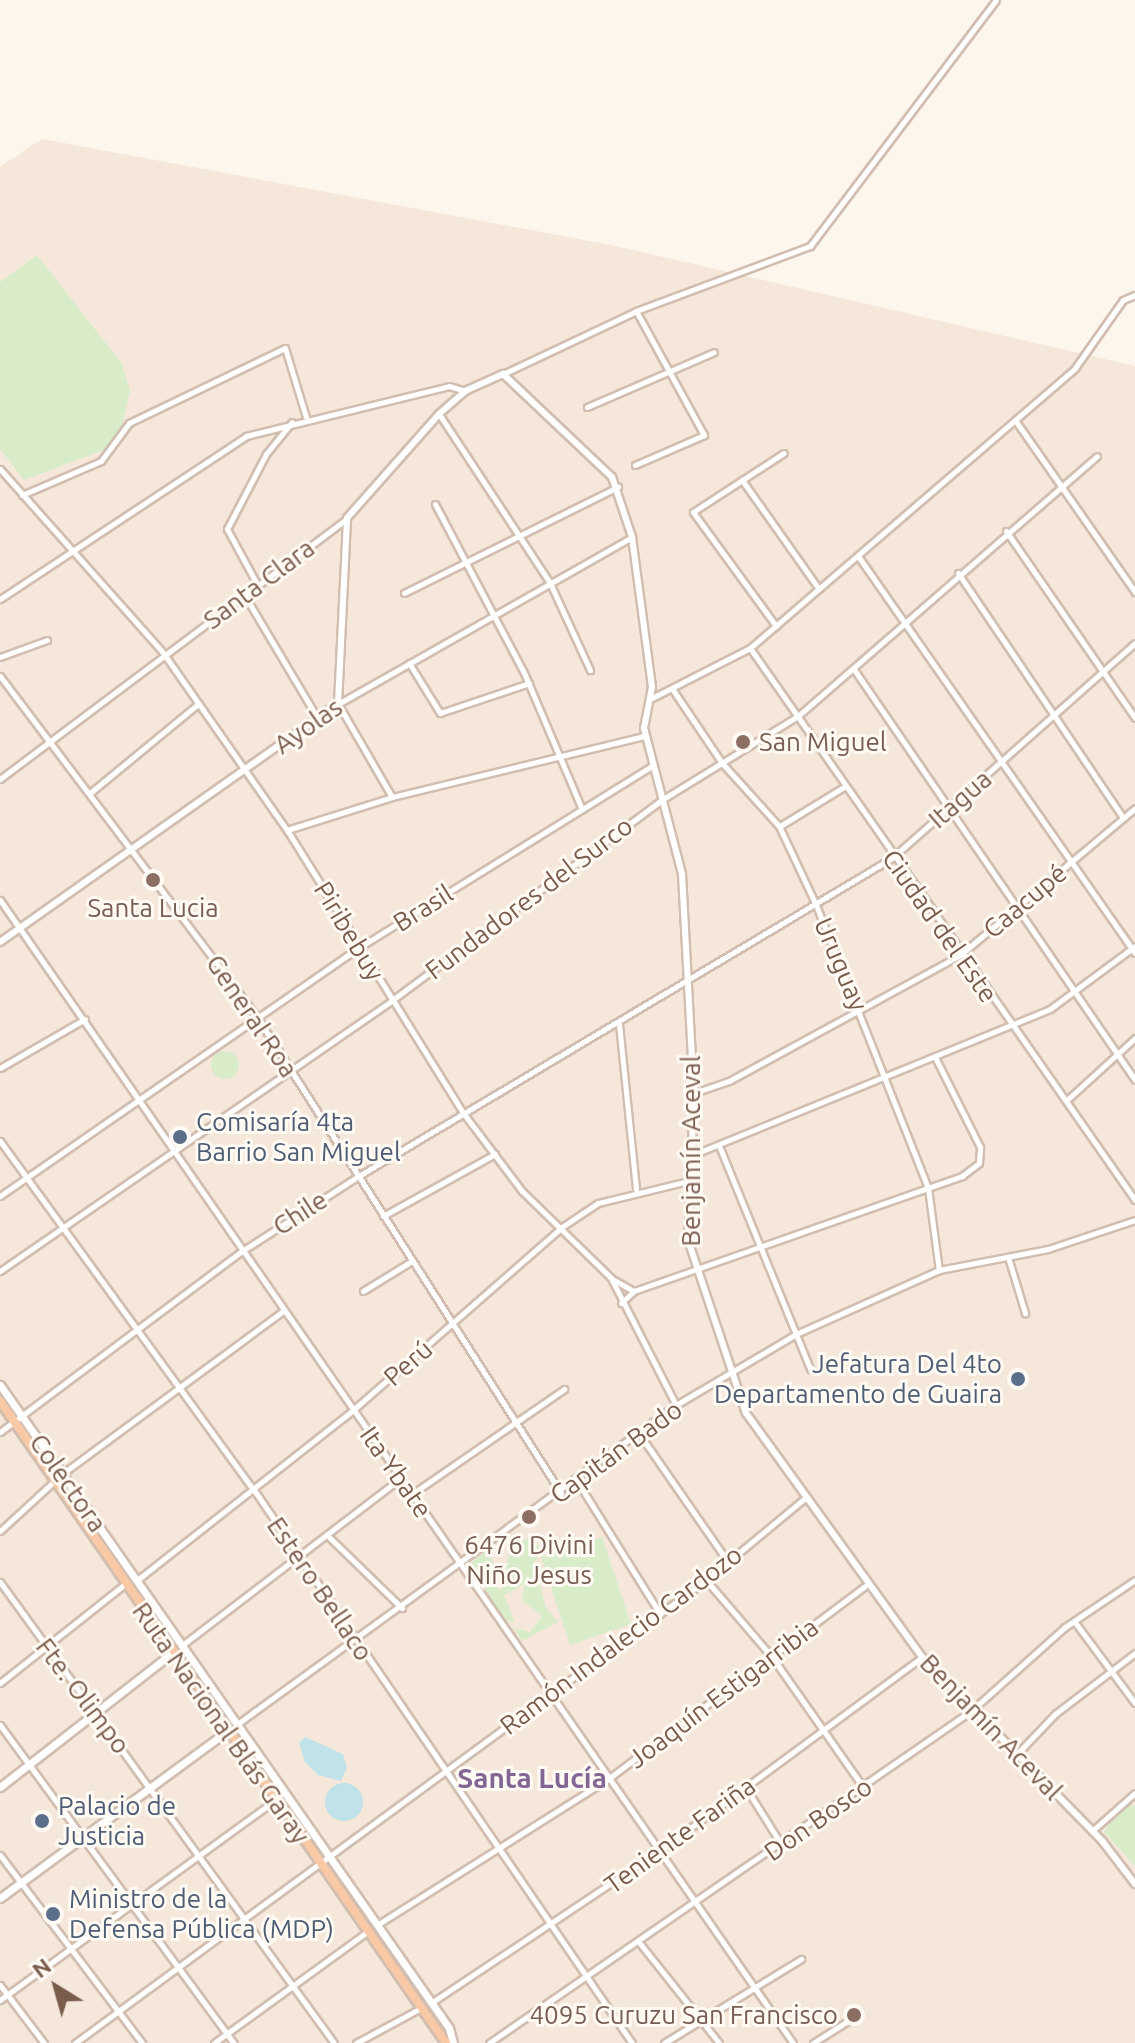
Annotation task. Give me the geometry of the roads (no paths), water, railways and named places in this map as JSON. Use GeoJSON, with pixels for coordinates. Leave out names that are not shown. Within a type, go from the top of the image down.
{"type":"FeatureCollection","features":[{"type":"Feature","properties":{"kind":"highway","name":"Ruta Nacional Blás Garay"},"geometry":{"type":"LineString","coordinates":[[0,1401],[17,1418],[61,1477],[125,1584],[231,1728],[275,1800],[322,1861],[367,1932],[446,2043]]}},
{"type":"Feature","properties":{"kind":"main road","name":"Colectora"},"geometry":{"type":"LineString","coordinates":[[0,1385],[17,1418]]}},
{"type":"Feature","properties":{"kind":"main road","name":"Colectora"},"geometry":{"type":"LineString","coordinates":[[61,1477],[135,1581],[176,1650]]}},
{"type":"Feature","properties":{"kind":"main road"},"geometry":{"type":"LineString","coordinates":[[0,1787],[176,1650]]}},
{"type":"Feature","properties":{"kind":"main road"},"geometry":{"type":"LineString","coordinates":[[0,1898],[231,1728],[322,1861],[375,1926],[431,2003],[453,2043]]}},
{"type":"Feature","properties":{"kind":"street"},"geometry":{"type":"LineString","coordinates":[[503,374],[636,311],[810,246],[996,0]]}},
{"type":"Feature","properties":{"kind":"street"},"geometry":{"type":"LineString","coordinates":[[652,698],[673,690],[750,648],[1075,368],[1123,300],[1135,295]]}},
{"type":"Feature","properties":{"kind":"street"},"geometry":{"type":"LineString","coordinates":[[635,465],[704,435],[667,374],[636,311]]}},
{"type":"Feature","properties":{"kind":"street"},"geometry":{"type":"LineString","coordinates":[[21,495],[101,461],[129,423],[285,348],[306,417]]}},
{"type":"Feature","properties":{"kind":"street"},"geometry":{"type":"LineString","coordinates":[[587,407],[714,352]]}},
{"type":"Feature","properties":{"kind":"street","name":"Santa Clara"},"geometry":{"type":"LineString","coordinates":[[0,779],[347,518],[439,414],[465,391],[503,374]]}},
{"type":"Feature","properties":{"kind":"street","name":"Benjamín Aceval"},"geometry":{"type":"LineString","coordinates":[[503,374],[589,452],[618,487],[632,537],[648,623],[652,698],[645,736],[680,861],[694,1093],[688,1181],[694,1272],[732,1374],[760,1439],[865,1586],[922,1657],[971,1711],[1092,1831],[1135,1884]]}},
{"type":"Feature","properties":{"kind":"street"},"geometry":{"type":"LineString","coordinates":[[0,599],[220,450],[306,417],[449,386],[465,391]]}},
{"type":"Feature","properties":{"kind":"street"},"geometry":{"type":"LineString","coordinates":[[439,414],[550,583],[590,670]]}},
{"type":"Feature","properties":{"kind":"street"},"geometry":{"type":"LineString","coordinates":[[1015,420],[1135,592]]}},
{"type":"Feature","properties":{"kind":"street"},"geometry":{"type":"LineString","coordinates":[[258,586],[229,537],[228,520],[293,421]]}},
{"type":"Feature","properties":{"kind":"street"},"geometry":{"type":"LineString","coordinates":[[776,626],[693,512],[784,453]]}},
{"type":"Feature","properties":{"kind":"street"},"geometry":{"type":"LineString","coordinates":[[1097,456],[1006,531],[1135,718]]}},
{"type":"Feature","properties":{"kind":"street","name":"Piribebuy"},"geometry":{"type":"LineString","coordinates":[[0,469],[164,654],[287,830],[464,1114],[495,1154],[611,1278],[621,1303],[676,1405]]}},
{"type":"Feature","properties":{"kind":"street"},"geometry":{"type":"LineString","coordinates":[[742,480],[819,589]]}},
{"type":"Feature","properties":{"kind":"street"},"geometry":{"type":"LineString","coordinates":[[404,593],[618,487]]}},
{"type":"Feature","properties":{"kind":"street"},"geometry":{"type":"LineString","coordinates":[[435,504],[529,683],[583,810]]}},
{"type":"Feature","properties":{"kind":"street"},"geometry":{"type":"LineString","coordinates":[[347,518],[338,704],[392,797]]}},
{"type":"Feature","properties":{"kind":"street","name":"Fundadores del Surco"},"geometry":{"type":"LineString","coordinates":[[0,1271],[391,1001],[663,799],[796,718],[1006,531]]}},
{"type":"Feature","properties":{"kind":"street","name":"Ayolas"},"geometry":{"type":"LineString","coordinates":[[0,942],[338,704],[632,537]]}},
{"type":"Feature","properties":{"kind":"street"},"geometry":{"type":"LineString","coordinates":[[689,1156],[720,1148],[1015,1025],[1075,992],[1134,949],[858,556]]}},
{"type":"Feature","properties":{"kind":"street"},"geometry":{"type":"LineString","coordinates":[[958,573],[1123,818]]}},
{"type":"Feature","properties":{"kind":"street"},"geometry":{"type":"LineString","coordinates":[[245,596],[318,719]]}},
{"type":"Feature","properties":{"kind":"street"},"geometry":{"type":"LineString","coordinates":[[0,657],[47,640]]}},
{"type":"Feature","properties":{"kind":"street","name":"Itagua"},"geometry":{"type":"LineString","coordinates":[[688,984],[892,858],[1135,643]]}},
{"type":"Feature","properties":{"kind":"street","name":"Ciudad del Este"},"geometry":{"type":"LineString","coordinates":[[750,648],[892,858],[1068,1099],[1135,1200]]}},
{"type":"Feature","properties":{"kind":"street"},"geometry":{"type":"LineString","coordinates":[[409,663],[440,713],[529,683]]}},
{"type":"Feature","properties":{"kind":"street"},"geometry":{"type":"LineString","coordinates":[[853,668],[947,810],[1135,1080]]}},
{"type":"Feature","properties":{"kind":"street","name":"General Roa"},"geometry":{"type":"LineString","coordinates":[[0,676],[52,741],[257,1017],[288,1070],[561,1493]]}},
{"type":"Feature","properties":{"kind":"street","name":"Uruguay"},"geometry":{"type":"LineString","coordinates":[[673,690],[722,763],[779,826],[816,905],[888,1078],[928,1188],[939,1270]]}},
{"type":"Feature","properties":{"kind":"street"},"geometry":{"type":"LineString","coordinates":[[90,793],[199,703]]}},
{"type":"Feature","properties":{"kind":"street"},"geometry":{"type":"LineString","coordinates":[[287,830],[392,797],[645,736]]}},
{"type":"Feature","properties":{"kind":"street","name":"Brasil"},"geometry":{"type":"LineString","coordinates":[[0,1196],[360,947],[653,765]]}},
{"type":"Feature","properties":{"kind":"street"},"geometry":{"type":"LineString","coordinates":[[779,826],[844,787]]}},
{"type":"Feature","properties":{"kind":"street","name":"Caacupé"},"geometry":{"type":"LineString","coordinates":[[694,1093],[960,955],[1135,808]]}},
{"type":"Feature","properties":{"kind":"street","name":"Ita Ybate"},"geometry":{"type":"LineString","coordinates":[[0,900],[141,1097],[282,1312],[401,1478],[793,2043]]}},
{"type":"Feature","properties":{"kind":"street","name":"Chile"},"geometry":{"type":"LineString","coordinates":[[0,1432],[242,1251],[357,1177],[688,984]]}},
{"type":"Feature","properties":{"kind":"street"},"geometry":{"type":"LineString","coordinates":[[0,1068],[85,1019]]}},
{"type":"Feature","properties":{"kind":"street"},"geometry":{"type":"LineString","coordinates":[[619,1024],[636,1189]]}},
{"type":"Feature","properties":{"kind":"street"},"geometry":{"type":"LineString","coordinates":[[1068,1099],[1135,1038]]}},
{"type":"Feature","properties":{"kind":"street"},"geometry":{"type":"LineString","coordinates":[[621,1303],[634,1291],[928,1188],[979,1163],[980,1147],[935,1057]]}},
{"type":"Feature","properties":{"kind":"street","name":"Estero Bellaco"},"geometry":{"type":"LineString","coordinates":[[0,1141],[132,1331],[254,1490],[298,1560],[496,1851],[632,2043]]}},
{"type":"Feature","properties":{"kind":"street"},"geometry":{"type":"LineString","coordinates":[[720,1148],[810,1369]]}},
{"type":"Feature","properties":{"kind":"street"},"geometry":{"type":"LineString","coordinates":[[383,1216],[495,1154]]}},
{"type":"Feature","properties":{"kind":"street","name":"Perú"},"geometry":{"type":"LineString","coordinates":[[135,1581],[353,1410],[562,1227],[598,1203],[636,1189],[688,1181]]}},
{"type":"Feature","properties":{"kind":"street","name":"Capitán Bado"},"geometry":{"type":"LineString","coordinates":[[231,1728],[460,1567],[676,1405],[796,1334],[939,1270],[1008,1257],[1135,1220]]}},
{"type":"Feature","properties":{"kind":"street"},"geometry":{"type":"LineString","coordinates":[[1008,1257],[1025,1313]]}},
{"type":"Feature","properties":{"kind":"street"},"geometry":{"type":"LineString","coordinates":[[363,1291],[412,1261]]}},
{"type":"Feature","properties":{"kind":"street"},"geometry":{"type":"LineString","coordinates":[[611,1278],[634,1291]]}},
{"type":"Feature","properties":{"kind":"street"},"geometry":{"type":"LineString","coordinates":[[0,1531],[61,1477],[177,1387],[282,1312]]}},
{"type":"Feature","properties":{"kind":"street"},"geometry":{"type":"LineString","coordinates":[[412,1494],[564,1389]]}},
{"type":"Feature","properties":{"kind":"street"},"geometry":{"type":"LineString","coordinates":[[640,1435],[728,1562]]}},
{"type":"Feature","properties":{"kind":"street"},"geometry":{"type":"LineString","coordinates":[[176,1650],[329,1537],[401,1478]]}},
{"type":"Feature","properties":{"kind":"street"},"geometry":{"type":"LineString","coordinates":[[577,1481],[660,1614]]}},
{"type":"Feature","properties":{"kind":"street","name":"Ramón Indalecio Cardozo"},"geometry":{"type":"LineString","coordinates":[[75,2043],[706,1580],[805,1498]]}},
{"type":"Feature","properties":{"kind":"street"},"geometry":{"type":"LineString","coordinates":[[329,1537],[402,1608]]}},
{"type":"Feature","properties":{"kind":"street"},"geometry":{"type":"LineString","coordinates":[[706,1580],[772,1657],[863,1787]]}},
{"type":"Feature","properties":{"kind":"street","name":"Don Bosco"},"geometry":{"type":"LineString","coordinates":[[489,2043],[696,1904],[971,1711],[1074,1621],[1135,1580]]}},
{"type":"Feature","properties":{"kind":"street","name":"Fte. Olimpo"},"geometry":{"type":"LineString","coordinates":[[0,1582],[247,1918],[334,2043]]}},
{"type":"Feature","properties":{"kind":"street"},"geometry":{"type":"LineString","coordinates":[[0,1683],[125,1584]]}},
{"type":"Feature","properties":{"kind":"street","name":"Joaquín Estigarribia"},"geometry":{"type":"LineString","coordinates":[[375,1926],[608,1779],[865,1586]]}},
{"type":"Feature","properties":{"kind":"street"},"geometry":{"type":"LineString","coordinates":[[1074,1621],[1113,1668],[1135,1703]]}},
{"type":"Feature","properties":{"kind":"street"},"geometry":{"type":"LineString","coordinates":[[1015,1755],[1113,1668],[1135,1653]]}},
{"type":"Feature","properties":{"kind":"street","name":"Teniente Fariña"},"geometry":{"type":"LineString","coordinates":[[431,2003],[659,1851],[922,1657]]}},
{"type":"Feature","properties":{"kind":"street"},"geometry":{"type":"LineString","coordinates":[[0,1725],[234,2043]]}},
{"type":"Feature","properties":{"kind":"street"},"geometry":{"type":"LineString","coordinates":[[746,1788],[781,1844]]}},
{"type":"Feature","properties":{"kind":"street"},"geometry":{"type":"LineString","coordinates":[[1092,1831],[1135,1793]]}},
{"type":"Feature","properties":{"kind":"street"},"geometry":{"type":"LineString","coordinates":[[0,2000],[275,1800]]}},
{"type":"Feature","properties":{"kind":"street"},"geometry":{"type":"LineString","coordinates":[[0,1855],[142,2043]]}},
{"type":"Feature","properties":{"kind":"street"},"geometry":{"type":"LineString","coordinates":[[214,2043],[367,1932]]}},
{"type":"Feature","properties":{"kind":"street"},"geometry":{"type":"LineString","coordinates":[[638,1941],[719,2043]]}},
{"type":"Feature","properties":{"kind":"street"},"geometry":{"type":"LineString","coordinates":[[664,2043],[801,1959]]}},
{"type":"Feature","properties":{"kind":"street"},"geometry":{"type":"LineString","coordinates":[[0,1985],[44,2043]]}},
{"type":"Feature","properties":{"kind":"street"},"geometry":{"type":"LineString","coordinates":[[356,2043],[421,2008]]}},
{"type":"Feature","properties":{"kind":"street"},"geometry":{"type":"LineString","coordinates":[[813,2043],[848,2021]]}},
{"type":"Feature","properties":{"kind":"water"},"geometry":{"type":"Polygon","coordinates":[[[305,1737],[343,1754],[347,1768],[341,1781],[318,1775],[305,1762],[299,1743],[305,1737]]]}},
{"type":"Feature","properties":{"kind":"water"},"geometry":{"type":"Polygon","coordinates":[[[344,1783],[357,1789],[363,1802],[357,1815],[344,1821],[331,1815],[325,1802],[331,1789],[344,1783]]]}},
{"type":"Feature","properties":{"kind":"place","name":"San Miguel"},"geometry":{"type":"Point","coordinates":[743,742]}},
{"type":"Feature","properties":{"kind":"place","name":"Santa Lucia"},"geometry":{"type":"Point","coordinates":[153,880]}},
{"type":"Feature","properties":{"kind":"place","name":"Comisaría 4ta Barrio San Miguel"},"geometry":{"type":"Point","coordinates":[180,1137]}},
{"type":"Feature","properties":{"kind":"place","name":"Jefatura Del 4to Departamento de Guaira"},"geometry":{"type":"Point","coordinates":[1018,1379]}},
{"type":"Feature","properties":{"kind":"place","name":"6476 Divini Niño Jesus"},"geometry":{"type":"Point","coordinates":[529,1517]}},
{"type":"Feature","properties":{"kind":"place","name":"Palacio de Justicia"},"geometry":{"type":"Point","coordinates":[42,1821]}},
{"type":"Feature","properties":{"kind":"place","name":"Ministro de la Defensa Pública (MDP)"},"geometry":{"type":"Point","coordinates":[53,1914]}},
{"type":"Feature","properties":{"kind":"place","name":"4095 Curuzu San Francisco"},"geometry":{"type":"Point","coordinates":[854,2015]}},
{"type":"Feature","properties":{"kind":"district","name":"Santa Lucía"},"geometry":{"type":"Point","coordinates":[532,1778]}}]}
